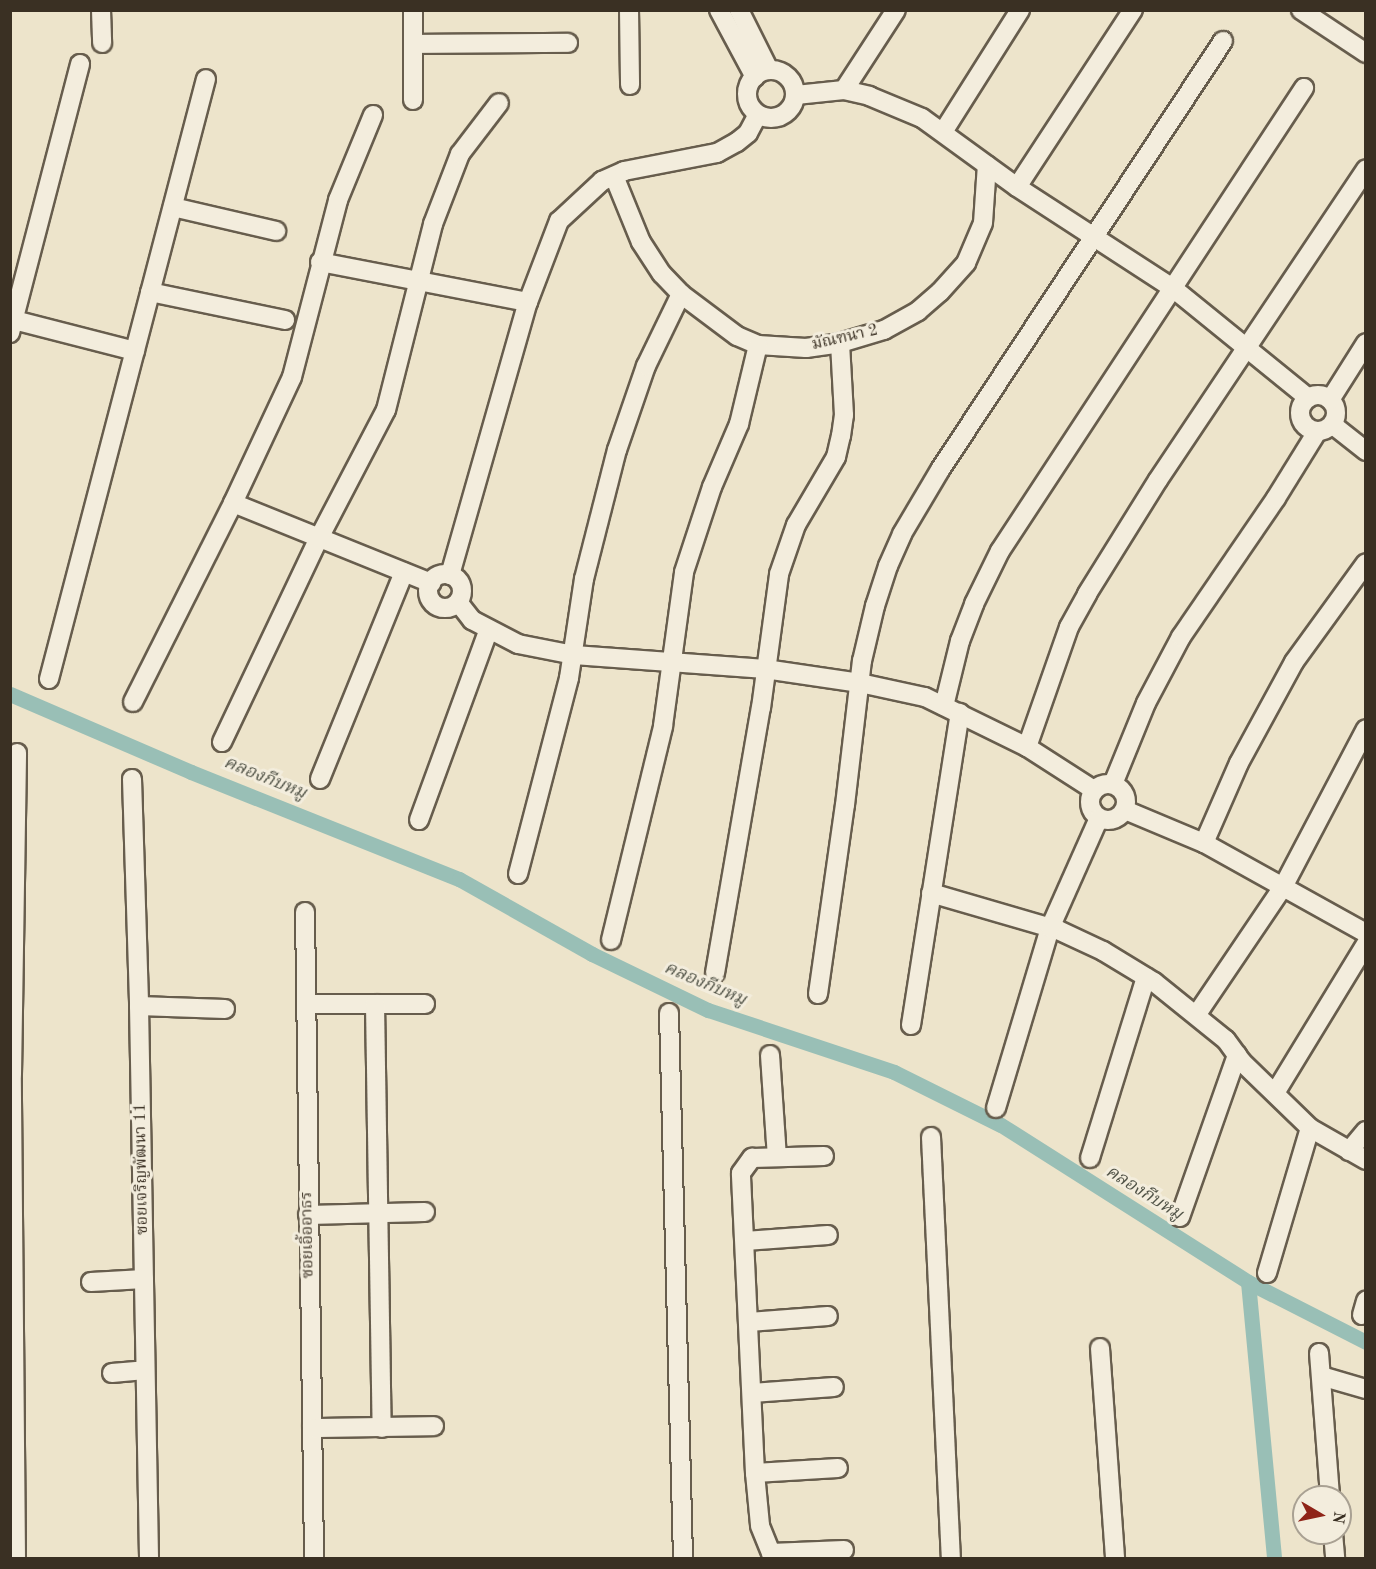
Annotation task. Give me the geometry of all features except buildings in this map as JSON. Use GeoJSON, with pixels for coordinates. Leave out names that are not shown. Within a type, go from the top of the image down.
{"type":"FeatureCollection","features":[{"type":"Feature","properties":{"kind":"street"},"geometry":{"type":"LineString","coordinates":[[101,10],[102,43]]}},
{"type":"Feature","properties":{"kind":"street"},"geometry":{"type":"LineString","coordinates":[[413,10],[415,44],[413,100]]}},
{"type":"Feature","properties":{"kind":"street"},"geometry":{"type":"LineString","coordinates":[[629,10],[630,86]]}},
{"type":"Feature","properties":{"kind":"street"},"geometry":{"type":"LineString","coordinates":[[719,10],[762,73]]}},
{"type":"Feature","properties":{"kind":"street"},"geometry":{"type":"LineString","coordinates":[[740,10],[762,73]]}},
{"type":"Feature","properties":{"kind":"street"},"geometry":{"type":"LineString","coordinates":[[844,90],[896,10]]}},
{"type":"Feature","properties":{"kind":"street"},"geometry":{"type":"LineString","coordinates":[[943,132],[1020,10]]}},
{"type":"Feature","properties":{"kind":"street"},"geometry":{"type":"LineString","coordinates":[[1017,187],[1133,10]]}},
{"type":"Feature","properties":{"kind":"street"},"geometry":{"type":"LineString","coordinates":[[1301,10],[1365,53]]}},
{"type":"Feature","properties":{"kind":"street"},"geometry":{"type":"LineString","coordinates":[[818,994],[860,683],[875,606],[902,534],[940,470],[1223,41]]}},
{"type":"Feature","properties":{"kind":"street"},"geometry":{"type":"LineString","coordinates":[[415,44],[568,43]]}},
{"type":"Feature","properties":{"kind":"street"},"geometry":{"type":"LineString","coordinates":[[80,64],[12,324],[135,351]]}},
{"type":"Feature","properties":{"kind":"street"},"geometry":{"type":"LineString","coordinates":[[779,71],[788,76],[794,84],[796,94],[794,103],[783,116],[774,118],[758,114],[751,107],[747,96],[749,86],[762,73],[779,71]]}},
{"type":"Feature","properties":{"kind":"street"},"geometry":{"type":"LineString","coordinates":[[50,679],[206,79]]}},
{"type":"Feature","properties":{"kind":"street"},"geometry":{"type":"LineString","coordinates":[[911,1024],[931,893],[960,641],[974,604],[1000,551],[1063,452],[1174,289],[1304,88]]}},
{"type":"Feature","properties":{"kind":"street"},"geometry":{"type":"LineString","coordinates":[[796,94],[844,90],[897,106],[922,118],[1017,187],[1174,289],[1308,398]]}},
{"type":"Feature","properties":{"kind":"street"},"geometry":{"type":"LineString","coordinates":[[222,742],[319,538],[386,410],[398,372],[433,224],[460,154],[499,103]]}},
{"type":"Feature","properties":{"kind":"street"},"geometry":{"type":"LineString","coordinates":[[450,575],[528,302],[559,221],[582,197],[602,181],[624,171],[717,153],[748,133],[758,114]]}},
{"type":"Feature","properties":{"kind":"street"},"geometry":{"type":"LineString","coordinates":[[133,702],[233,503],[292,377],[320,262],[338,200],[374,115]]}},
{"type":"Feature","properties":{"kind":"street","name":"มัณฑนา 2"},"geometry":{"type":"LineString","coordinates":[[614,176],[641,242],[662,274],[681,294],[729,331],[758,345],[806,348],[840,343],[884,330],[918,310],[940,292],[966,263],[983,223],[987,165]]}},
{"type":"Feature","properties":{"kind":"street"},"geometry":{"type":"LineString","coordinates":[[1027,747],[1069,627],[1087,594],[1158,480],[1365,169]]}},
{"type":"Feature","properties":{"kind":"street"},"geometry":{"type":"LineString","coordinates":[[172,207],[276,231]]}},
{"type":"Feature","properties":{"kind":"street"},"geometry":{"type":"LineString","coordinates":[[320,262],[528,302]]}},
{"type":"Feature","properties":{"kind":"street"},"geometry":{"type":"LineString","coordinates":[[150,292],[285,320]]}},
{"type":"Feature","properties":{"kind":"street"},"geometry":{"type":"LineString","coordinates":[[518,874],[574,655],[584,579],[617,450],[646,366],[681,294]]}},
{"type":"Feature","properties":{"kind":"street"},"geometry":{"type":"LineString","coordinates":[[715,973],[761,708],[776,592],[785,550],[795,525],[836,457],[841,436],[844,415],[840,343]]}},
{"type":"Feature","properties":{"kind":"street"},"geometry":{"type":"LineString","coordinates":[[1330,400],[1365,343]]}},
{"type":"Feature","properties":{"kind":"street"},"geometry":{"type":"LineString","coordinates":[[611,940],[663,726],[673,662],[674,628],[684,572],[712,487],[740,424],[758,345]]}},
{"type":"Feature","properties":{"kind":"street"},"geometry":{"type":"LineString","coordinates":[[1113,784],[1146,703],[1181,637],[1276,498],[1325,428],[1336,412],[1330,400],[1320,395],[1308,398],[1301,411],[1304,425],[1325,428],[1365,451]]}},
{"type":"Feature","properties":{"kind":"street"},"geometry":{"type":"LineString","coordinates":[[233,503],[430,583]]}},
{"type":"Feature","properties":{"kind":"street"},"geometry":{"type":"LineString","coordinates":[[1204,843],[1239,763],[1294,662],[1365,563]]}},
{"type":"Feature","properties":{"kind":"street"},"geometry":{"type":"LineString","coordinates":[[320,778],[404,572]]}},
{"type":"Feature","properties":{"kind":"street"},"geometry":{"type":"LineString","coordinates":[[450,575],[460,583],[462,590],[458,602],[446,608],[433,603],[430,597],[430,583],[435,578],[450,575]]}},
{"type":"Feature","properties":{"kind":"street"},"geometry":{"type":"LineString","coordinates":[[458,602],[472,620],[518,644],[574,655],[765,669],[860,683],[925,697],[1027,747],[1094,790]]}},
{"type":"Feature","properties":{"kind":"street"},"geometry":{"type":"LineString","coordinates":[[419,820],[489,629]]}},
{"type":"Feature","properties":{"kind":"street"},"geometry":{"type":"LineString","coordinates":[[1197,1014],[1283,887],[1365,729]]}},
{"type":"Feature","properties":{"kind":"street"},"geometry":{"type":"LineString","coordinates":[[16,753],[12,1050],[16,1558]]}},
{"type":"Feature","properties":{"kind":"street","name":"ซอยเจริญพัฒนา 11"},"geometry":{"type":"LineString","coordinates":[[132,779],[139,1006],[149,1558]]}},
{"type":"Feature","properties":{"kind":"street"},"geometry":{"type":"LineString","coordinates":[[1103,784],[1113,784],[1125,795],[1125,810],[1113,820],[1099,818],[1090,805],[1094,790],[1103,784]]}},
{"type":"Feature","properties":{"kind":"street"},"geometry":{"type":"LineString","coordinates":[[1125,810],[1204,843],[1365,933]]}},
{"type":"Feature","properties":{"kind":"street"},"geometry":{"type":"LineString","coordinates":[[996,1108],[1050,928],[1099,818]]}},
{"type":"Feature","properties":{"kind":"street"},"geometry":{"type":"LineString","coordinates":[[931,893],[1050,928],[1103,951],[1146,977],[1197,1014],[1226,1040],[1237,1055],[1310,1128],[1365,1160]]}},
{"type":"Feature","properties":{"kind":"street","name":"ซอยเอิ้ออาธร"},"geometry":{"type":"LineString","coordinates":[[305,912],[314,1558]]}},
{"type":"Feature","properties":{"kind":"street"},"geometry":{"type":"LineString","coordinates":[[1275,1093],[1365,944]]}},
{"type":"Feature","properties":{"kind":"street"},"geometry":{"type":"LineString","coordinates":[[1090,1158],[1146,977]]}},
{"type":"Feature","properties":{"kind":"street"},"geometry":{"type":"LineString","coordinates":[[306,1004],[425,1004]]}},
{"type":"Feature","properties":{"kind":"street"},"geometry":{"type":"LineString","coordinates":[[375,1004],[382,1428]]}},
{"type":"Feature","properties":{"kind":"street"},"geometry":{"type":"LineString","coordinates":[[139,1006],[225,1009]]}},
{"type":"Feature","properties":{"kind":"street"},"geometry":{"type":"LineString","coordinates":[[669,1012],[683,1558]]}},
{"type":"Feature","properties":{"kind":"street"},"geometry":{"type":"LineString","coordinates":[[770,1055],[777,1156]]}},
{"type":"Feature","properties":{"kind":"street"},"geometry":{"type":"LineString","coordinates":[[1179,1217],[1237,1055]]}},
{"type":"Feature","properties":{"kind":"street"},"geometry":{"type":"LineString","coordinates":[[1267,1273],[1310,1128]]}},
{"type":"Feature","properties":{"kind":"street"},"geometry":{"type":"LineString","coordinates":[[1349,1151],[1365,1131]]}},
{"type":"Feature","properties":{"kind":"street"},"geometry":{"type":"LineString","coordinates":[[930,1137],[951,1558]]}},
{"type":"Feature","properties":{"kind":"street"},"geometry":{"type":"LineString","coordinates":[[824,1156],[752,1158],[741,1173],[755,1473],[760,1525],[772,1556],[844,1550]]}},
{"type":"Feature","properties":{"kind":"street"},"geometry":{"type":"LineString","coordinates":[[308,1215],[425,1212]]}},
{"type":"Feature","properties":{"kind":"street"},"geometry":{"type":"LineString","coordinates":[[745,1240],[828,1235]]}},
{"type":"Feature","properties":{"kind":"street"},"geometry":{"type":"LineString","coordinates":[[91,1282],[144,1279]]}},
{"type":"Feature","properties":{"kind":"street"},"geometry":{"type":"LineString","coordinates":[[748,1322],[828,1316]]}},
{"type":"Feature","properties":{"kind":"street"},"geometry":{"type":"LineString","coordinates":[[1100,1348],[1115,1558]]}},
{"type":"Feature","properties":{"kind":"street"},"geometry":{"type":"LineString","coordinates":[[1319,1353],[1329,1485]]}},
{"type":"Feature","properties":{"kind":"street"},"geometry":{"type":"LineString","coordinates":[[112,1373],[146,1370]]}},
{"type":"Feature","properties":{"kind":"street"},"geometry":{"type":"LineString","coordinates":[[1321,1376],[1365,1389]]}},
{"type":"Feature","properties":{"kind":"street"},"geometry":{"type":"LineString","coordinates":[[752,1393],[834,1387]]}},
{"type":"Feature","properties":{"kind":"street"},"geometry":{"type":"LineString","coordinates":[[312,1428],[434,1426]]}},
{"type":"Feature","properties":{"kind":"street"},"geometry":{"type":"LineString","coordinates":[[755,1473],[838,1468]]}},
{"type":"Feature","properties":{"kind":"waterway","name":"คลองกีบหมู"},"geometry":{"type":"LineString","coordinates":[[10,694],[191,772],[459,879],[592,954],[708,1010],[894,1072],[1001,1125],[1248,1282],[1366,1342]]}},
{"type":"Feature","properties":{"kind":"waterway"},"geometry":{"type":"LineString","coordinates":[[1248,1282],[1274,1558]]}}]}
